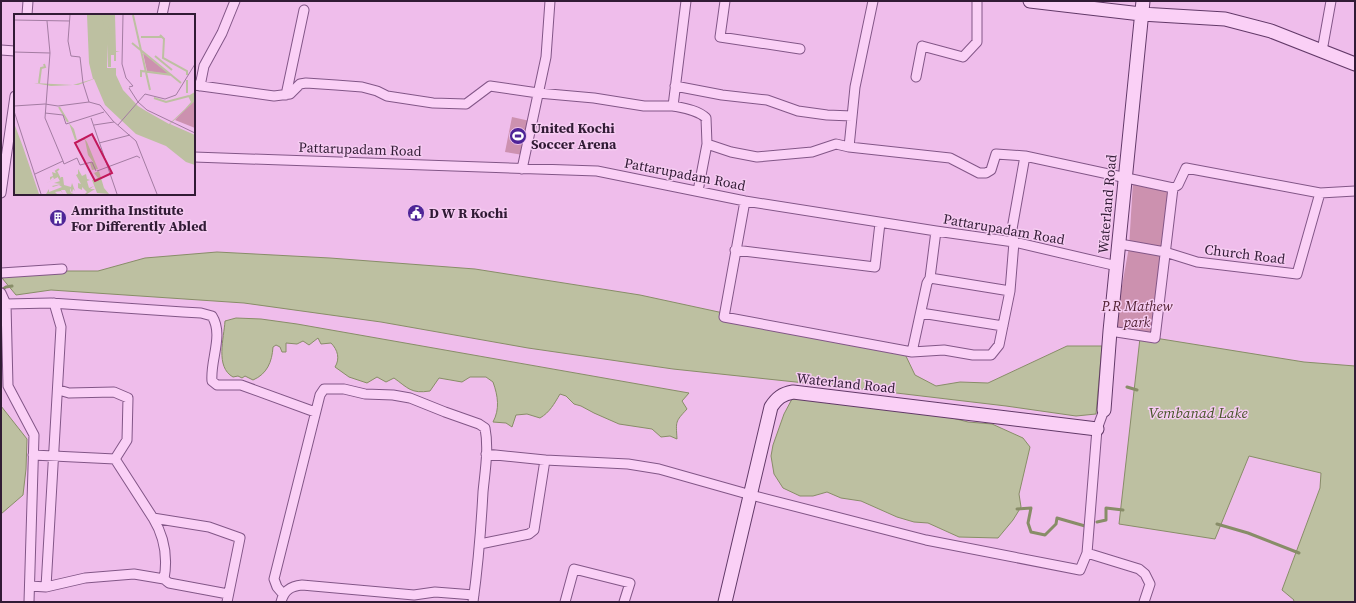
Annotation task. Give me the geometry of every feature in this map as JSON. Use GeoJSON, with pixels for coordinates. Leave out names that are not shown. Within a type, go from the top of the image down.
{"type":"FeatureCollection","features":[{"type":"Feature","properties":{"kind":"main road"},"geometry":{"type":"LineString","coordinates":[[1030,1],[1142,8],[1225,19],[1271,31],[1355,64]]}},
{"type":"Feature","properties":{"kind":"main road","name":"Waterland Road"},"geometry":{"type":"LineString","coordinates":[[1104,410],[1110,331],[1120,244],[1125,177],[1142,8]]}},
{"type":"Feature","properties":{"kind":"main road","name":"Waterland Road"},"geometry":{"type":"LineString","coordinates":[[725,602],[771,407],[777,398],[785,394],[793,392],[1098,429]]}},
{"type":"Feature","properties":{"kind":"street"},"geometry":{"type":"LineString","coordinates":[[26,14],[28,1]]}},
{"type":"Feature","properties":{"kind":"street"},"geometry":{"type":"LineString","coordinates":[[162,14],[165,1]]}},
{"type":"Feature","properties":{"kind":"street"},"geometry":{"type":"LineString","coordinates":[[235,1],[222,33],[204,66],[197,86],[260,95],[286,95],[290,94],[300,84],[306,83],[362,87],[377,90],[387,96],[432,103],[466,104],[490,86],[538,93],[594,98],[644,106],[673,106],[691,110],[706,118],[707,144],[698,191]]}},
{"type":"Feature","properties":{"kind":"street"},"geometry":{"type":"LineString","coordinates":[[522,169],[546,57],[550,1]]}},
{"type":"Feature","properties":{"kind":"street"},"geometry":{"type":"LineString","coordinates":[[673,106],[686,1]]}},
{"type":"Feature","properties":{"kind":"street"},"geometry":{"type":"LineString","coordinates":[[725,1],[720,37],[800,49]]}},
{"type":"Feature","properties":{"kind":"street"},"geometry":{"type":"LineString","coordinates":[[849,147],[855,87],[874,1]]}},
{"type":"Feature","properties":{"kind":"street"},"geometry":{"type":"LineString","coordinates":[[916,77],[922,46],[962,57],[977,42],[977,1]]}},
{"type":"Feature","properties":{"kind":"street"},"geometry":{"type":"LineString","coordinates":[[1322,51],[1331,1]]}},
{"type":"Feature","properties":{"kind":"street"},"geometry":{"type":"LineString","coordinates":[[286,95],[304,10]]}},
{"type":"Feature","properties":{"kind":"street"},"geometry":{"type":"LineString","coordinates":[[1,50],[14,51]]}},
{"type":"Feature","properties":{"kind":"street"},"geometry":{"type":"LineString","coordinates":[[675,86],[722,95],[767,100],[798,111],[827,115],[852,116]]}},
{"type":"Feature","properties":{"kind":"street"},"geometry":{"type":"LineString","coordinates":[[1,194],[11,159],[14,112]]}},
{"type":"Feature","properties":{"kind":"street"},"geometry":{"type":"LineString","coordinates":[[707,144],[731,152],[756,157],[812,152],[836,144],[849,147],[950,158],[980,173],[986,173],[991,170],[996,154],[1025,156],[1173,188],[1178,185],[1186,168],[1320,192],[1355,191]]}},
{"type":"Feature","properties":{"kind":"street"},"geometry":{"type":"LineString","coordinates":[[745,201],[724,317],[912,352],[944,350],[973,355],[991,355],[999,345],[1010,291],[1014,242],[1012,229],[1025,156]]}},
{"type":"Feature","properties":{"kind":"street","name":"Pattarupadam Road"},"geometry":{"type":"LineString","coordinates":[[195,157],[597,171],[745,201],[880,223],[1014,242],[1117,266]]}},
{"type":"Feature","properties":{"kind":"street"},"geometry":{"type":"LineString","coordinates":[[1110,331],[1155,338],[1173,188]]}},
{"type":"Feature","properties":{"kind":"street","name":"Church Road"},"geometry":{"type":"LineString","coordinates":[[1120,244],[1165,252],[1197,262],[1297,274],[1320,192]]}},
{"type":"Feature","properties":{"kind":"street"},"geometry":{"type":"LineString","coordinates":[[735,250],[875,268],[880,223]]}},
{"type":"Feature","properties":{"kind":"street"},"geometry":{"type":"LineString","coordinates":[[912,352],[927,282],[930,278],[936,231]]}},
{"type":"Feature","properties":{"kind":"street"},"geometry":{"type":"LineString","coordinates":[[1,273],[62,269]]}},
{"type":"Feature","properties":{"kind":"street"},"geometry":{"type":"LineString","coordinates":[[930,278],[1010,291]]}},
{"type":"Feature","properties":{"kind":"street"},"geometry":{"type":"LineString","coordinates":[[29,602],[34,435],[8,386],[3,298],[201,313],[212,316],[216,322],[216,344],[211,371],[212,381],[217,385],[241,385],[316,412]]}},
{"type":"Feature","properties":{"kind":"street"},"geometry":{"type":"LineString","coordinates":[[46,588],[62,327],[54,303]]}},
{"type":"Feature","properties":{"kind":"street"},"geometry":{"type":"LineString","coordinates":[[921,313],[1003,326]]}},
{"type":"Feature","properties":{"kind":"street"},"geometry":{"type":"LineString","coordinates":[[324,389],[344,389],[365,394],[393,395],[410,398],[479,424],[485,428],[486,454],[480,544],[473,598],[435,592],[414,595],[302,585],[294,586],[282,598],[274,579],[320,395],[324,389]]}},
{"type":"Feature","properties":{"kind":"street"},"geometry":{"type":"LineString","coordinates":[[58,390],[69,393],[114,392],[128,398],[127,440],[115,459]]}},
{"type":"Feature","properties":{"kind":"street"},"geometry":{"type":"LineString","coordinates":[[486,454],[545,460],[628,464],[659,469],[751,495],[926,540],[1052,566],[1080,570],[1087,553],[1098,429],[1104,410]]}},
{"type":"Feature","properties":{"kind":"street"},"geometry":{"type":"LineString","coordinates":[[33,455],[115,459]]}},
{"type":"Feature","properties":{"kind":"street"},"geometry":{"type":"LineString","coordinates":[[115,459],[160,529],[165,553],[166,566],[164,579]]}},
{"type":"Feature","properties":{"kind":"street"},"geometry":{"type":"LineString","coordinates":[[480,544],[529,534],[534,530],[545,460]]}},
{"type":"Feature","properties":{"kind":"street"},"geometry":{"type":"LineString","coordinates":[[30,586],[46,588],[85,578],[134,574],[164,579],[169,583],[228,598],[240,538],[209,527],[153,518]]}},
{"type":"Feature","properties":{"kind":"street"},"geometry":{"type":"LineString","coordinates":[[1087,553],[1140,569],[1150,584],[1144,602]]}},
{"type":"Feature","properties":{"kind":"street"},"geometry":{"type":"LineString","coordinates":[[565,602],[574,569],[630,582],[624,602]]}},
{"type":"Feature","properties":{"kind":"green space","name":"United Kochi Soccer Arena"},"geometry":{"type":"Polygon","coordinates":[[[512,117],[530,121],[523,155],[505,152],[512,117]]]}},
{"type":"Feature","properties":{"kind":"green space","name":"P.R Mathew park"},"geometry":{"type":"Polygon","coordinates":[[[1133,182],[1170,190],[1154,336],[1114,330],[1129,247],[1133,182]]]}},
{"type":"Feature","properties":{"kind":"water"},"geometry":{"type":"Polygon","coordinates":[[[217,252],[330,258],[475,269],[640,295],[904,352],[915,375],[936,386],[960,382],[988,383],[1067,346],[1102,346],[1096,414],[1076,416],[871,390],[673,369],[528,348],[381,322],[244,303],[51,290],[16,295],[2,278],[37,271],[98,271],[145,258],[217,252]]]}},
{"type":"Feature","properties":{"kind":"water"},"geometry":{"type":"Polygon","coordinates":[[[236,318],[261,319],[297,324],[689,393],[682,401],[687,409],[677,422],[677,439],[670,436],[661,437],[652,429],[619,424],[574,404],[566,396],[560,394],[552,408],[543,416],[540,418],[527,414],[516,415],[512,427],[506,423],[493,422],[497,412],[497,397],[493,382],[486,377],[470,377],[462,382],[439,378],[430,391],[424,392],[414,391],[394,378],[386,382],[377,377],[367,383],[349,377],[335,367],[337,364],[338,355],[335,349],[331,343],[321,344],[318,338],[309,345],[303,341],[297,344],[286,343],[286,352],[282,352],[280,347],[276,345],[273,347],[268,367],[258,377],[253,380],[245,376],[242,378],[238,376],[233,377],[227,372],[224,366],[222,359],[222,344],[225,321],[236,318]]]}},
{"type":"Feature","properties":{"kind":"water","name":"Vembanad Lake"},"geometry":{"type":"Polygon","coordinates":[[[1140,338],[1155,338],[1304,362],[1355,366],[1355,602],[1293,602],[1294,600],[1282,590],[1320,488],[1321,473],[1249,456],[1215,539],[1119,524],[1140,338]]]}},
{"type":"Feature","properties":{"kind":"water"},"geometry":{"type":"Polygon","coordinates":[[[792,399],[805,399],[929,412],[968,422],[992,424],[1023,438],[1030,447],[1019,494],[1021,507],[1013,520],[998,538],[959,537],[928,523],[914,522],[897,517],[861,501],[841,498],[827,492],[813,496],[800,496],[783,488],[774,474],[771,456],[773,445],[784,414],[792,399]]]}},
{"type":"Feature","properties":{"kind":"water"},"geometry":{"type":"Polygon","coordinates":[[[1,406],[27,439],[23,495],[1,514],[1,406]]]}},
{"type":"Feature","properties":{"kind":"waterway"},"geometry":{"type":"LineString","coordinates":[[1,290],[12,286]]}},
{"type":"Feature","properties":{"kind":"waterway"},"geometry":{"type":"LineString","coordinates":[[1127,387],[1137,390]]}},
{"type":"Feature","properties":{"kind":"waterway"},"geometry":{"type":"LineString","coordinates":[[1017,509],[1031,508],[1028,523],[1031,532],[1045,535],[1056,524],[1057,518],[1085,526]]}},
{"type":"Feature","properties":{"kind":"waterway"},"geometry":{"type":"LineString","coordinates":[[1097,522],[1106,520],[1106,508],[1123,510]]}},
{"type":"Feature","properties":{"kind":"waterway"},"geometry":{"type":"LineString","coordinates":[[1217,524],[1248,533],[1299,553]]}},
{"type":"Feature","properties":{"kind":"place","name":"United Kochi Soccer Arena"},"geometry":{"type":"Point","coordinates":[518,136]}},
{"type":"Feature","properties":{"kind":"place","name":"D W R Kochi"},"geometry":{"type":"Point","coordinates":[416,213]}},
{"type":"Feature","properties":{"kind":"place","name":"Amritha Institute For Differently Abled"},"geometry":{"type":"Point","coordinates":[58,218]}}]}
